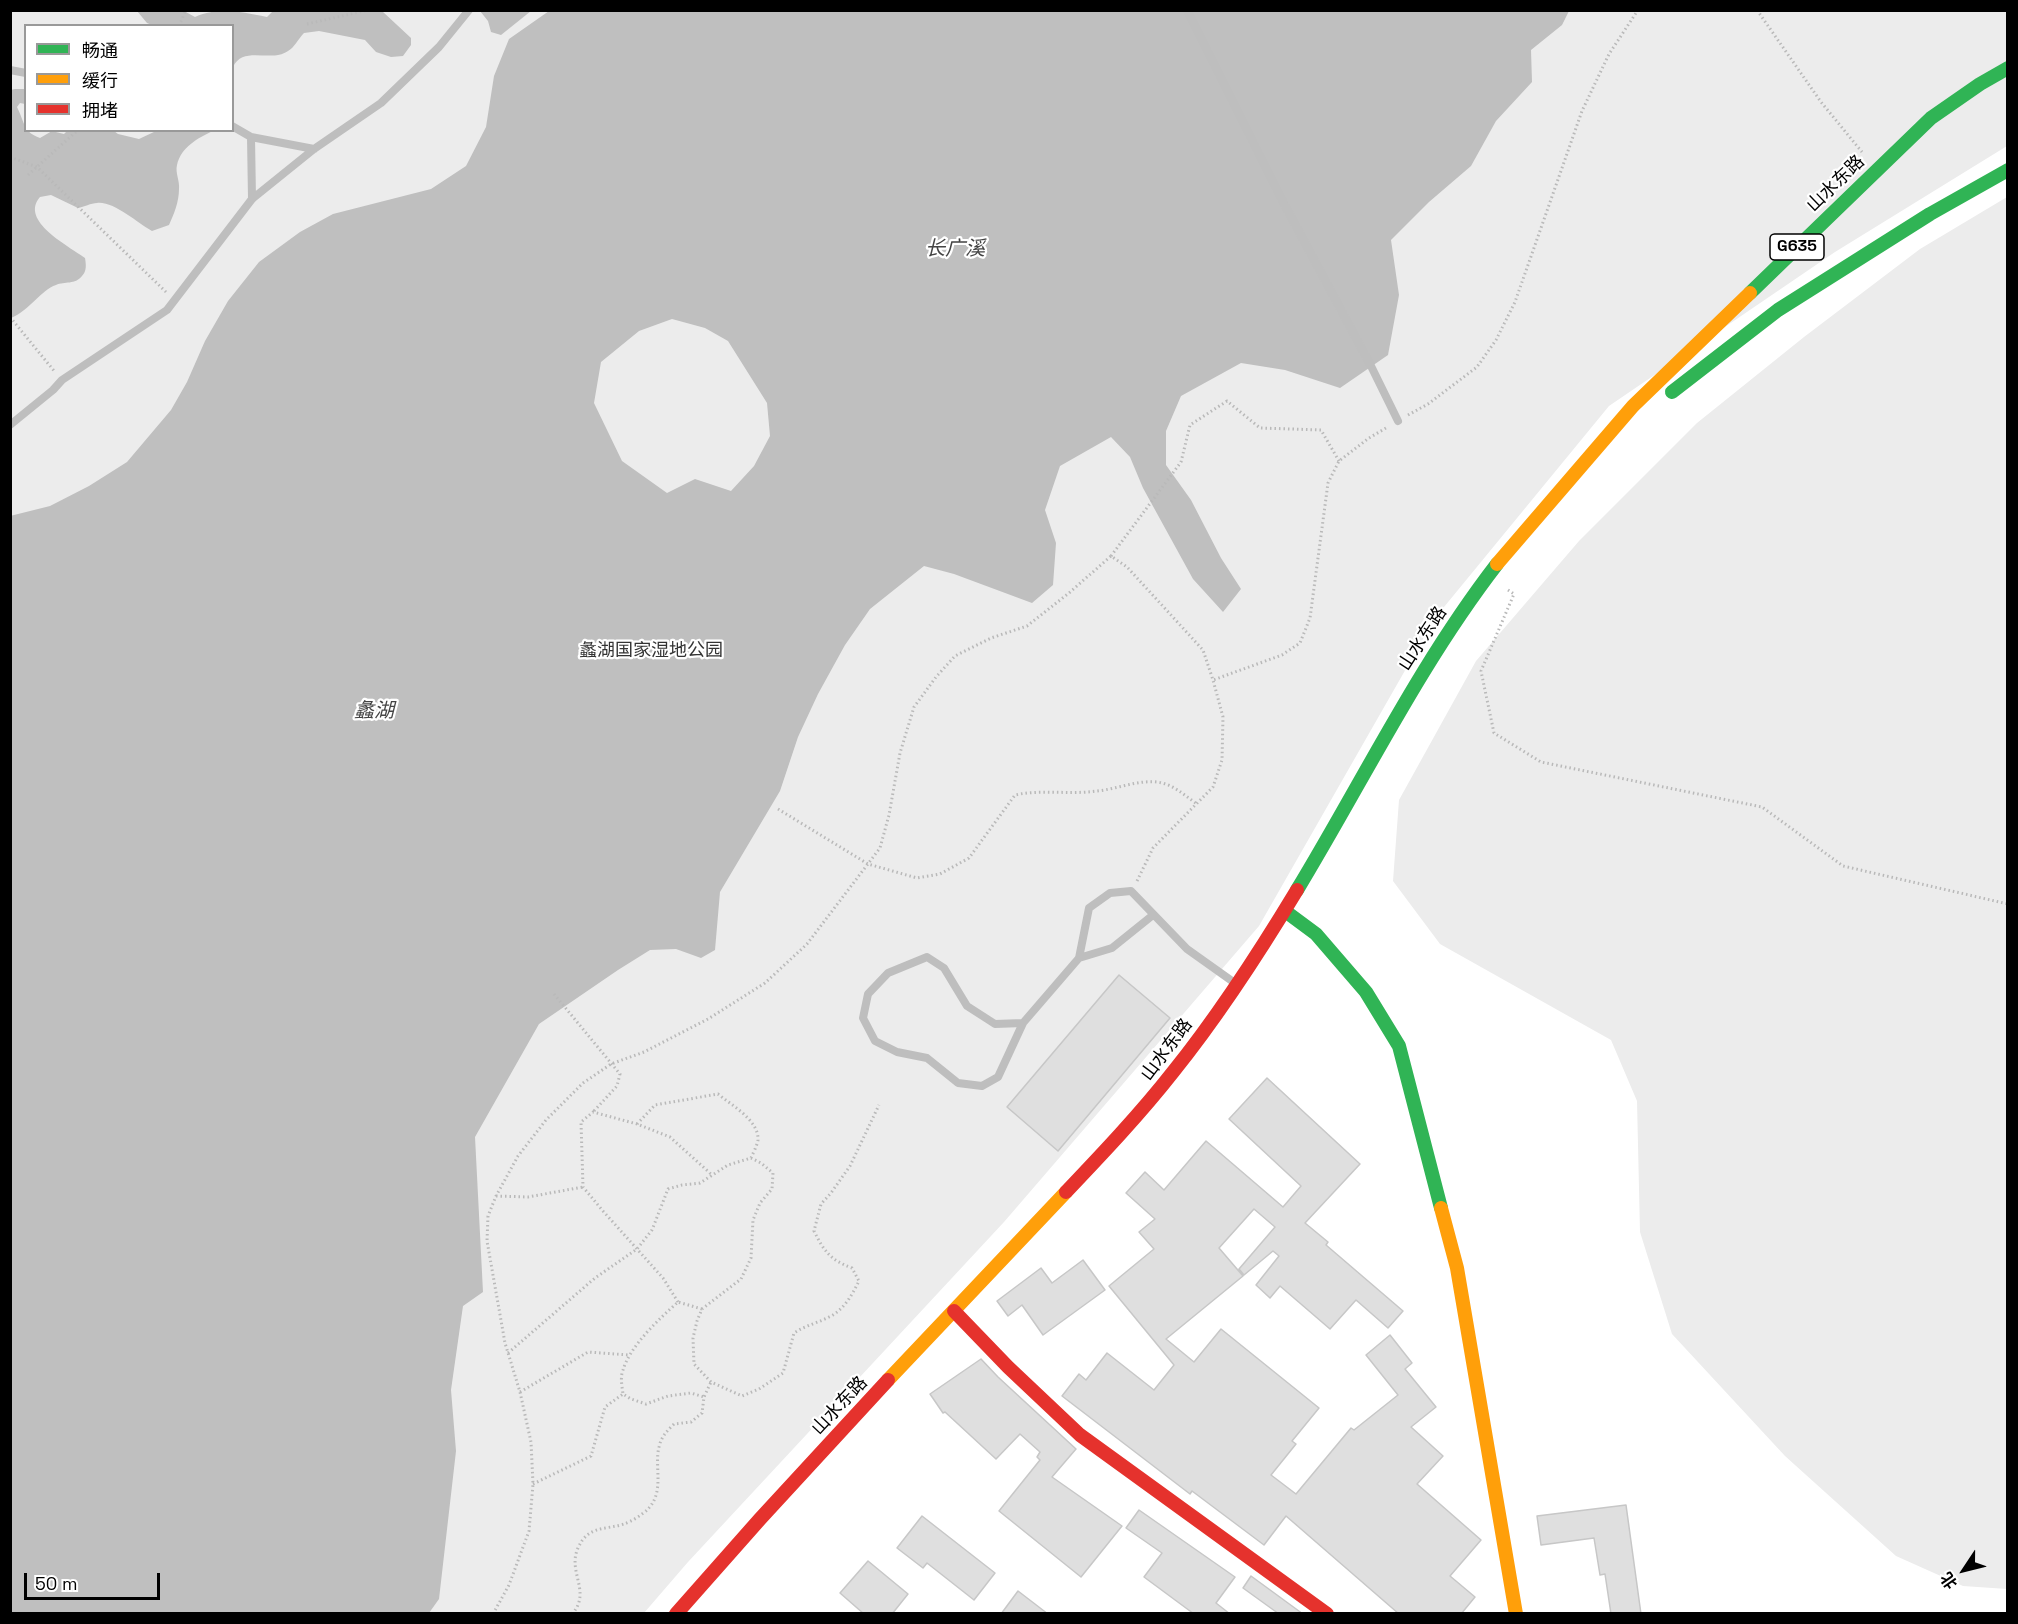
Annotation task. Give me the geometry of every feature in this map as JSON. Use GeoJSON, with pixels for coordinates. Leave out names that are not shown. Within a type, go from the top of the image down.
{"type":"FeatureCollection","features":[{"type":"Feature","properties":{"kind":"main road","name":"山水东路"},"geometry":{"type":"LineString","coordinates":[[676,1614],[753,1524],[1155,1096],[1237,985],[1285,911],[1351,801],[1420,677],[1464,608],[1553,497],[1602,444],[1633,406],[1931,118],[2007,68]]}},
{"type":"Feature","properties":{"kind":"main road","name":"山水东路"},"geometry":{"type":"LineString","coordinates":[[1602,444],[1778,310],[1930,214],[2007,170]]}},
{"type":"Feature","properties":{"kind":"main road"},"geometry":{"type":"LineString","coordinates":[[1285,911],[1316,934],[1359,984],[1399,1046],[1457,1268],[1516,1614]]}},
{"type":"Feature","properties":{"kind":"main road"},"geometry":{"type":"LineString","coordinates":[[954,1311],[1008,1367],[1080,1435],[1327,1614]]}},
{"type":"Feature","properties":{"kind":"lane"},"geometry":{"type":"LineString","coordinates":[[1188,12],[1398,421]]}},
{"type":"Feature","properties":{"kind":"lane"},"geometry":{"type":"LineString","coordinates":[[10,425],[62,381],[167,310],[252,199],[314,149],[381,103],[438,47],[467,13]]}},
{"type":"Feature","properties":{"kind":"lane"},"geometry":{"type":"LineString","coordinates":[[234,127],[251,137],[314,149]]}},
{"type":"Feature","properties":{"kind":"lane"},"geometry":{"type":"LineString","coordinates":[[251,137],[252,199]]}},
{"type":"Feature","properties":{"kind":"lane"},"geometry":{"type":"LineString","coordinates":[[1023,1023],[995,1024],[967,1006],[944,968],[927,957],[888,973],[868,994],[863,1018],[875,1041],[897,1052],[927,1058],[958,1083],[982,1086],[999,1077],[1023,1023],[1079,958],[1089,908],[1110,893],[1131,891],[1187,949],[1237,985]]}},
{"type":"Feature","properties":{"kind":"lane"},"geometry":{"type":"LineString","coordinates":[[1079,958],[1112,948],[1153,915]]}},
{"type":"Feature","properties":{"kind":"path"},"geometry":{"type":"LineString","coordinates":[[180,24],[186,10]]}},
{"type":"Feature","properties":{"kind":"path"},"geometry":{"type":"LineString","coordinates":[[307,24],[368,10]]}},
{"type":"Feature","properties":{"kind":"path"},"geometry":{"type":"LineString","coordinates":[[1213,680],[1282,655],[1300,643],[1310,618],[1328,483],[1339,461],[1369,438],[1428,404],[1477,367],[1496,340],[1515,302],[1582,111],[1609,54],[1638,10]]}},
{"type":"Feature","properties":{"kind":"path"},"geometry":{"type":"LineString","coordinates":[[1757,10],[1821,102],[1876,170]]}},
{"type":"Feature","properties":{"kind":"path"},"geometry":{"type":"LineString","coordinates":[[28,175],[76,132]]}},
{"type":"Feature","properties":{"kind":"path"},"geometry":{"type":"LineString","coordinates":[[10,157],[37,167],[176,301]]}},
{"type":"Feature","properties":{"kind":"path"},"geometry":{"type":"LineString","coordinates":[[10,317],[62,381]]}},
{"type":"Feature","properties":{"kind":"path"},"geometry":{"type":"LineString","coordinates":[[493,1614],[509,1585],[529,1531],[533,1484],[531,1442],[520,1392],[508,1353],[487,1241],[488,1216],[518,1156],[546,1120],[583,1083],[611,1064],[644,1052],[708,1019],[765,983],[807,944],[880,848],[890,815],[900,753],[914,707],[936,677],[955,656],[991,638],[1027,626],[1069,593],[1110,555],[1181,462],[1190,425],[1227,401],[1260,428],[1321,430],[1339,461]]}},
{"type":"Feature","properties":{"kind":"path"},"geometry":{"type":"LineString","coordinates":[[1110,555],[1127,567],[1203,650],[1223,717],[1222,760],[1213,787],[1154,848],[1131,891]]}},
{"type":"Feature","properties":{"kind":"path"},"geometry":{"type":"LineString","coordinates":[[1488,576],[1514,594],[1481,671],[1494,734],[1540,762],[1762,807],[1843,866],[2007,904]]}},
{"type":"Feature","properties":{"kind":"path"},"geometry":{"type":"LineString","coordinates":[[778,808],[868,864],[916,878],[940,874],[969,858],[1015,795],[1033,791],[1063,794],[1097,792],[1156,782],[1176,788],[1197,804]]}},
{"type":"Feature","properties":{"kind":"path"},"geometry":{"type":"LineString","coordinates":[[554,994],[620,1074],[617,1086],[581,1122],[583,1186],[663,1278],[678,1302],[702,1309]]}},
{"type":"Feature","properties":{"kind":"path"},"geometry":{"type":"LineString","coordinates":[[637,1124],[656,1106],[718,1094],[749,1120],[757,1133],[758,1143],[751,1158]]}},
{"type":"Feature","properties":{"kind":"path"},"geometry":{"type":"LineString","coordinates":[[508,1353],[595,1278],[637,1249],[652,1230],[669,1189],[700,1183],[728,1165],[751,1158],[773,1173],[772,1189],[760,1203],[753,1220],[751,1258],[741,1279],[702,1309],[693,1338],[694,1364],[711,1382],[742,1396],[759,1389],[783,1373],[794,1332],[805,1325],[830,1317],[851,1299],[859,1281],[852,1268],[840,1263],[825,1251],[814,1231],[821,1204],[850,1166],[879,1105]]}},
{"type":"Feature","properties":{"kind":"path"},"geometry":{"type":"LineString","coordinates":[[593,1112],[637,1124],[670,1137],[711,1175]]}},
{"type":"Feature","properties":{"kind":"path"},"geometry":{"type":"LineString","coordinates":[[496,1196],[528,1197],[583,1186]]}},
{"type":"Feature","properties":{"kind":"path"},"geometry":{"type":"LineString","coordinates":[[623,1394],[621,1373],[629,1356],[664,1314],[678,1302]]}},
{"type":"Feature","properties":{"kind":"path"},"geometry":{"type":"LineString","coordinates":[[520,1392],[588,1353],[629,1356]]}},
{"type":"Feature","properties":{"kind":"path"},"geometry":{"type":"LineString","coordinates":[[572,1614],[579,1606],[581,1590],[574,1564],[578,1547],[590,1532],[607,1526],[625,1524],[648,1509],[658,1489],[658,1448],[662,1436],[674,1424],[691,1422],[702,1413],[704,1397],[711,1382]]}},
{"type":"Feature","properties":{"kind":"path"},"geometry":{"type":"LineString","coordinates":[[623,1394],[646,1404],[668,1396],[691,1393],[704,1397]]}},
{"type":"Feature","properties":{"kind":"path"},"geometry":{"type":"LineString","coordinates":[[533,1484],[591,1456],[605,1407],[623,1394]]}},
{"type":"Feature","properties":{"kind":"green space","name":"蠡湖国家湿地公园"},"geometry":{"type":"Polygon","coordinates":[[[11,11],[2007,11],[2007,146],[1835,252],[1609,406],[1435,618],[1259,926],[1004,1222],[688,1562],[644,1613],[11,1614],[11,11]]]}},
{"type":"Feature","properties":{"kind":"green space"},"geometry":{"type":"Polygon","coordinates":[[[2007,197],[2007,1589],[1963,1586],[1896,1556],[1785,1456],[1672,1334],[1640,1232],[1637,1101],[1611,1040],[1440,944],[1393,881],[1399,800],[1476,661],[1579,541],[1697,423],[1804,337],[1920,249],[2007,197]]]}},
{"type":"Feature","properties":{"kind":"water"},"geometry":{"type":"Polygon","coordinates":[[[137,11],[184,11],[195,17],[213,12],[231,11],[267,17],[273,11],[382,11],[411,38],[411,45],[403,56],[391,57],[376,52],[365,40],[319,31],[304,33],[292,48],[281,54],[250,55],[238,60],[234,66],[234,24],[147,23],[137,11]]]}},
{"type":"Feature","properties":{"kind":"water"},"geometry":{"type":"Polygon","coordinates":[[[480,11],[531,11],[501,35],[491,32],[488,21],[480,11]]]}},
{"type":"Feature","properties":{"kind":"water","name":"蠡湖"},"geometry":{"type":"Polygon","coordinates":[[[549,11],[1569,11],[1562,25],[1531,50],[1532,82],[1496,121],[1471,166],[1429,202],[1391,240],[1399,295],[1388,355],[1340,388],[1285,370],[1241,363],[1181,396],[1166,431],[1166,465],[1191,500],[1221,558],[1241,589],[1223,612],[1193,579],[1143,488],[1130,457],[1111,437],[1060,466],[1045,510],[1056,543],[1053,585],[1032,603],[954,574],[924,566],[870,609],[845,645],[818,694],[798,737],[780,791],[720,892],[715,950],[701,958],[676,949],[650,950],[539,1024],[475,1137],[483,1292],[463,1306],[451,1390],[456,1451],[439,1599],[429,1613],[11,1613],[10,516],[50,506],[89,486],[127,462],[171,410],[187,382],[205,341],[228,301],[259,262],[300,232],[333,214],[431,189],[466,166],[486,127],[494,76],[509,39],[549,11]],[[672,319],[639,331],[601,362],[594,403],[622,461],[667,493],[695,479],[731,491],[754,466],[770,436],[767,403],[728,341],[705,328],[672,319]]]}},
{"type":"Feature","properties":{"kind":"water"},"geometry":{"type":"Polygon","coordinates":[[[24,89],[24,104],[20,103],[17,107],[24,124],[24,132],[40,138],[50,132],[64,134],[66,132],[115,132],[139,139],[154,132],[211,132],[186,148],[179,159],[178,199],[169,225],[152,231],[111,205],[95,203],[78,208],[51,195],[40,197],[35,206],[36,215],[41,224],[58,240],[85,258],[85,270],[79,279],[50,288],[24,311],[11,318],[10,90],[24,89]]]}},
{"type":"Feature","properties":{"kind":"building"},"geometry":{"type":"Polygon","coordinates":[[[1119,975],[1170,1018],[1058,1151],[1007,1107],[1119,975]]]}},
{"type":"Feature","properties":{"kind":"building"},"geometry":{"type":"Polygon","coordinates":[[[1267,1078],[1360,1164],[1305,1223],[1328,1242],[1326,1245],[1403,1311],[1388,1328],[1356,1300],[1330,1329],[1280,1286],[1270,1298],[1256,1285],[1279,1256],[1273,1251],[1244,1275],[1239,1269],[1275,1227],[1254,1209],[1219,1248],[1243,1276],[1166,1339],[1194,1362],[1221,1329],[1319,1408],[1292,1441],[1296,1444],[1271,1475],[1296,1494],[1351,1428],[1354,1430],[1398,1395],[1366,1355],[1390,1335],[1412,1363],[1405,1369],[1436,1407],[1411,1427],[1443,1456],[1417,1484],[1481,1540],[1450,1576],[1475,1597],[1461,1614],[1399,1614],[1286,1516],[1264,1545],[1192,1491],[1190,1494],[1062,1396],[1079,1374],[1086,1380],[1107,1353],[1154,1390],[1174,1365],[1109,1286],[1154,1249],[1139,1232],[1155,1219],[1126,1193],[1145,1172],[1164,1190],[1206,1141],[1283,1207],[1301,1186],[1229,1119],[1267,1078]]]}},
{"type":"Feature","properties":{"kind":"building"},"geometry":{"type":"Polygon","coordinates":[[[1083,1260],[1105,1290],[1043,1335],[1022,1305],[1008,1316],[997,1301],[1041,1268],[1052,1283],[1083,1260]]]}},
{"type":"Feature","properties":{"kind":"building"},"geometry":{"type":"Polygon","coordinates":[[[981,1359],[1076,1449],[1052,1477],[1122,1526],[1081,1577],[999,1511],[1040,1460],[1037,1457],[1040,1452],[1020,1434],[996,1459],[945,1412],[943,1413],[930,1394],[981,1359]]]}},
{"type":"Feature","properties":{"kind":"building"},"geometry":{"type":"Polygon","coordinates":[[[1626,1505],[1641,1614],[1611,1614],[1605,1574],[1600,1575],[1594,1538],[1541,1545],[1537,1516],[1626,1505]]]}},
{"type":"Feature","properties":{"kind":"building"},"geometry":{"type":"Polygon","coordinates":[[[1139,1510],[1235,1577],[1216,1603],[1230,1614],[1194,1614],[1144,1577],[1162,1553],[1126,1528],[1139,1510]]]}},
{"type":"Feature","properties":{"kind":"building"},"geometry":{"type":"Polygon","coordinates":[[[922,1516],[995,1573],[974,1600],[927,1563],[923,1568],[897,1548],[922,1516]]]}},
{"type":"Feature","properties":{"kind":"building"},"geometry":{"type":"Polygon","coordinates":[[[868,1561],[908,1594],[892,1614],[864,1614],[840,1593],[868,1561]]]}},
{"type":"Feature","properties":{"kind":"building"},"geometry":{"type":"Polygon","coordinates":[[[1251,1576],[1303,1614],[1279,1614],[1243,1588],[1251,1576]]]}},
{"type":"Feature","properties":{"kind":"building"},"geometry":{"type":"Polygon","coordinates":[[[1018,1591],[1048,1614],[1001,1614],[1018,1591]]]}},
{"type":"Feature","properties":{"kind":"traffic: fast"},"geometry":{"type":"LineString","coordinates":[[1750,293],[1931,118],[1980,84],[2008,68]]}},
{"type":"Feature","properties":{"kind":"traffic: fast"},"geometry":{"type":"LineString","coordinates":[[1672,392],[1778,310],[1930,214],[2008,170]]}},
{"type":"Feature","properties":{"kind":"traffic: fast"},"geometry":{"type":"LineString","coordinates":[[1297,890],[1442,642],[1497,564]]}},
{"type":"Feature","properties":{"kind":"traffic: fast"},"geometry":{"type":"LineString","coordinates":[[1285,911],[1316,934],[1366,992],[1399,1046],[1441,1208]]}},
{"type":"Feature","properties":{"kind":"traffic: slow"},"geometry":{"type":"LineString","coordinates":[[1497,564],[1633,406],[1750,293]]}},
{"type":"Feature","properties":{"kind":"traffic: slow"},"geometry":{"type":"LineString","coordinates":[[888,1380],[1066,1192]]}},
{"type":"Feature","properties":{"kind":"traffic: slow"},"geometry":{"type":"LineString","coordinates":[[1441,1208],[1457,1268],[1516,1614]]}},
{"type":"Feature","properties":{"kind":"traffic: jam"},"geometry":{"type":"LineString","coordinates":[[1066,1192],[1134,1118],[1190,1050],[1238,983],[1297,890]]}},
{"type":"Feature","properties":{"kind":"traffic: jam"},"geometry":{"type":"LineString","coordinates":[[954,1311],[1008,1367],[1080,1435],[1327,1614]]}},
{"type":"Feature","properties":{"kind":"traffic: jam"},"geometry":{"type":"LineString","coordinates":[[676,1614],[888,1380]]}},
{"type":"Feature","properties":{"kind":"water label","name":"长广溪"},"geometry":{"type":"Point","coordinates":[955,250]}}]}
